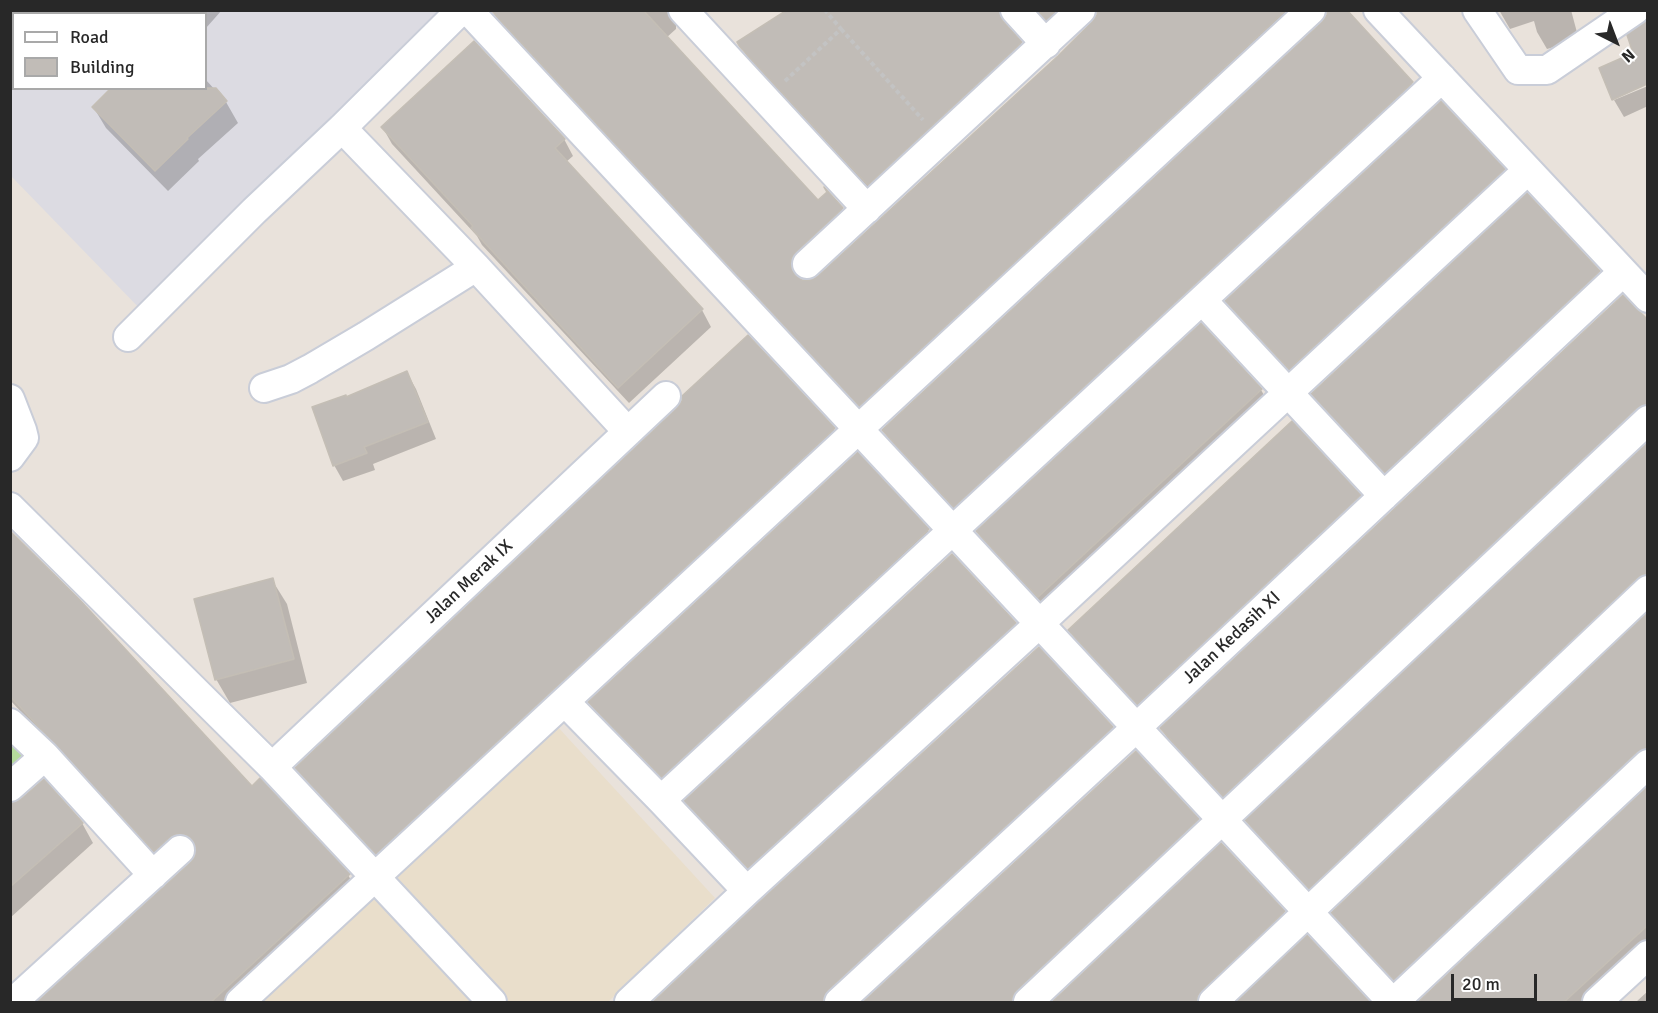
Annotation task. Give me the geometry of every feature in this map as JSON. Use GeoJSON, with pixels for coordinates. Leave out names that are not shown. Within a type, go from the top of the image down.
{"type":"FeatureCollection","features":[{"type":"Feature","properties":{"kind":"street"},"geometry":{"type":"LineString","coordinates":[[128,337],[461,10]]}},
{"type":"Feature","properties":{"kind":"street"},"geometry":{"type":"LineString","coordinates":[[468,10],[1393,1002],[1647,764]]}},
{"type":"Feature","properties":{"kind":"street"},"geometry":{"type":"LineString","coordinates":[[1015,10],[1046,44]]}},
{"type":"Feature","properties":{"kind":"street"},"geometry":{"type":"LineString","coordinates":[[807,264],[1081,10]]}},
{"type":"Feature","properties":{"kind":"street"},"geometry":{"type":"LineString","coordinates":[[240,1002],[1311,10]]}},
{"type":"Feature","properties":{"kind":"street"},"geometry":{"type":"LineString","coordinates":[[1378,10],[1647,298]]}},
{"type":"Feature","properties":{"kind":"street"},"geometry":{"type":"LineString","coordinates":[[1477,10],[1518,70],[1547,70],[1635,10]]}},
{"type":"Feature","properties":{"kind":"street"},"geometry":{"type":"LineString","coordinates":[[697,15],[765,99],[867,210]]}},
{"type":"Feature","properties":{"kind":"street"},"geometry":{"type":"LineString","coordinates":[[661,800],[1442,78]]}},
{"type":"Feature","properties":{"kind":"street"},"geometry":{"type":"LineString","coordinates":[[342,128],[476,267],[628,432]]}},
{"type":"Feature","properties":{"kind":"street"},"geometry":{"type":"LineString","coordinates":[[629,1002],[1528,170]]}},
{"type":"Feature","properties":{"kind":"street"},"geometry":{"type":"LineString","coordinates":[[264,388],[291,379],[310,369],[476,267]]}},
{"type":"Feature","properties":{"kind":"street","name":"Jalan Kedasih XI"},"geometry":{"type":"LineString","coordinates":[[839,1002],[1136,728],[1623,272]]}},
{"type":"Feature","properties":{"kind":"street"},"geometry":{"type":"LineString","coordinates":[[1202,300],[1384,496]]}},
{"type":"Feature","properties":{"kind":"street","name":"Jalan Merak IX"},"geometry":{"type":"LineString","coordinates":[[272,767],[666,396]]}},
{"type":"Feature","properties":{"kind":"street"},"geometry":{"type":"LineString","coordinates":[[10,399],[24,438],[10,457]]}},
{"type":"Feature","properties":{"kind":"street"},"geometry":{"type":"LineString","coordinates":[[1028,1002],[1647,420]]}},
{"type":"Feature","properties":{"kind":"street"},"geometry":{"type":"LineString","coordinates":[[10,507],[272,767],[492,1002]]}},
{"type":"Feature","properties":{"kind":"street"},"geometry":{"type":"LineString","coordinates":[[1212,1002],[1647,590]]}},
{"type":"Feature","properties":{"kind":"street"},"geometry":{"type":"LineString","coordinates":[[565,702],[747,891]]}},
{"type":"Feature","properties":{"kind":"street"},"geometry":{"type":"LineString","coordinates":[[10,723],[45,756],[153,875]]}},
{"type":"Feature","properties":{"kind":"street"},"geometry":{"type":"LineString","coordinates":[[10,787],[45,756]]}},
{"type":"Feature","properties":{"kind":"street"},"geometry":{"type":"LineString","coordinates":[[14,1002],[180,850]]}},
{"type":"Feature","properties":{"kind":"street"},"geometry":{"type":"LineString","coordinates":[[1597,1002],[1647,955]]}},
{"type":"Feature","properties":{"kind":"path"},"geometry":{"type":"LineString","coordinates":[[825,10],[942,140]]}},
{"type":"Feature","properties":{"kind":"path"},"geometry":{"type":"LineString","coordinates":[[765,99],[841,29]]}},
{"type":"Feature","properties":{"kind":"shaded area"},"geometry":{"type":"Polygon","coordinates":[[[10,11],[452,11],[146,315],[11,176],[10,11]]]}},
{"type":"Feature","properties":{"kind":"shaded area"},"geometry":{"type":"Polygon","coordinates":[[[556,725],[715,898],[608,1002],[251,1002],[556,725]]]}},
{"type":"Feature","properties":{"kind":"green space"},"geometry":{"type":"Polygon","coordinates":[[[10,726],[39,756],[10,781],[10,726]]]}},
{"type":"Feature","properties":{"kind":"building"},"geometry":{"type":"Polygon","coordinates":[[[491,10],[643,10],[818,200],[827,192],[824,187],[843,208],[791,259],[791,267],[795,275],[802,280],[810,280],[818,276],[1058,56],[1092,22],[1097,15],[1097,10],[1286,10],[859,406],[491,10]]]}},
{"type":"Feature","properties":{"kind":"building"},"geometry":{"type":"Polygon","coordinates":[[[787,10],[999,10],[1003,21],[1022,42],[868,185],[737,42],[787,10]]]}},
{"type":"Feature","properties":{"kind":"building"},"geometry":{"type":"Polygon","coordinates":[[[1038,10],[1056,10],[1046,20],[1038,10]]]}},
{"type":"Feature","properties":{"kind":"building"},"geometry":{"type":"Polygon","coordinates":[[[1327,10],[1347,10],[1413,82],[954,507],[882,430],[1322,22],[1327,15],[1327,10]]]}},
{"type":"Feature","properties":{"kind":"building"},"geometry":{"type":"Polygon","coordinates":[[[1647,20],[1647,84],[1612,100],[1599,68],[1633,53],[1627,35],[1647,20]]]}},
{"type":"Feature","properties":{"kind":"building"},"geometry":{"type":"Polygon","coordinates":[[[474,41],[565,139],[555,148],[703,309],[618,388],[381,127],[474,41]]]}},
{"type":"Feature","properties":{"kind":"building"},"geometry":{"type":"Polygon","coordinates":[[[207,88],[216,88],[227,101],[155,171],[92,107],[109,90],[207,90],[207,88]]]}},
{"type":"Feature","properties":{"kind":"building"},"geometry":{"type":"Polygon","coordinates":[[[1441,101],[1505,169],[1289,369],[1225,301],[1441,101]]]}},
{"type":"Feature","properties":{"kind":"building"},"geometry":{"type":"Polygon","coordinates":[[[1527,193],[1600,271],[1385,473],[1311,394],[1527,193]]]}},
{"type":"Feature","properties":{"kind":"building"},"geometry":{"type":"Polygon","coordinates":[[[1623,295],[1647,319],[1647,404],[1637,408],[1223,796],[1160,728],[1623,295]]]}},
{"type":"Feature","properties":{"kind":"building"},"geometry":{"type":"Polygon","coordinates":[[[1201,323],[1262,389],[1038,597],[976,531],[1201,323]]]}},
{"type":"Feature","properties":{"kind":"building"},"geometry":{"type":"Polygon","coordinates":[[[748,335],[835,428],[376,854],[295,768],[677,408],[682,401],[682,396],[748,335]]]}},
{"type":"Feature","properties":{"kind":"building"},"geometry":{"type":"Polygon","coordinates":[[[407,371],[428,422],[364,447],[367,453],[333,466],[312,407],[346,395],[346,397],[407,371]]]}},
{"type":"Feature","properties":{"kind":"building"},"geometry":{"type":"Polygon","coordinates":[[[1292,421],[1361,495],[1137,704],[1068,630],[1292,421]]]}},
{"type":"Feature","properties":{"kind":"building"},"geometry":{"type":"Polygon","coordinates":[[[1647,443],[1647,574],[1637,578],[1309,889],[1245,820],[1647,443]]]}},
{"type":"Feature","properties":{"kind":"building"},"geometry":{"type":"Polygon","coordinates":[[[858,452],[929,529],[662,777],[588,702],[858,452]]]}},
{"type":"Feature","properties":{"kind":"building"},"geometry":{"type":"Polygon","coordinates":[[[10,531],[79,599],[252,786],[260,778],[350,874],[211,1002],[37,1002],[191,862],[195,856],[196,847],[192,839],[186,835],[177,834],[154,851],[10,696],[10,531]]]}},
{"type":"Feature","properties":{"kind":"building"},"geometry":{"type":"Polygon","coordinates":[[[952,554],[1016,623],[748,868],[684,801],[952,554]]]}},
{"type":"Feature","properties":{"kind":"building"},"geometry":{"type":"Polygon","coordinates":[[[273,578],[294,659],[215,680],[194,599],[273,578]]]}},
{"type":"Feature","properties":{"kind":"building"},"geometry":{"type":"Polygon","coordinates":[[[1647,613],[1647,748],[1637,752],[1394,980],[1331,913],[1647,613]]]}},
{"type":"Feature","properties":{"kind":"building"},"geometry":{"type":"Polygon","coordinates":[[[1039,647],[1113,727],[828,990],[823,1002],[653,1002],[758,903],[1039,647]]]}},
{"type":"Feature","properties":{"kind":"building"},"geometry":{"type":"Polygon","coordinates":[[[1136,751],[1199,819],[1017,990],[1012,997],[1012,1002],[863,1002],[1136,751]]]}},
{"type":"Feature","properties":{"kind":"building"},"geometry":{"type":"Polygon","coordinates":[[[44,779],[83,823],[10,887],[10,803],[21,799],[44,779]]]}},
{"type":"Feature","properties":{"kind":"building"},"geometry":{"type":"Polygon","coordinates":[[[1647,787],[1647,926],[1564,1002],[1418,1002],[1647,787]]]}},
{"type":"Feature","properties":{"kind":"building"},"geometry":{"type":"Polygon","coordinates":[[[1221,843],[1285,911],[1202,990],[1197,997],[1197,1002],[1052,1002],[1221,843]]]}},
{"type":"Feature","properties":{"kind":"building"},"geometry":{"type":"Polygon","coordinates":[[[1307,935],[1370,1002],[1236,1002],[1307,935]]]}}]}
